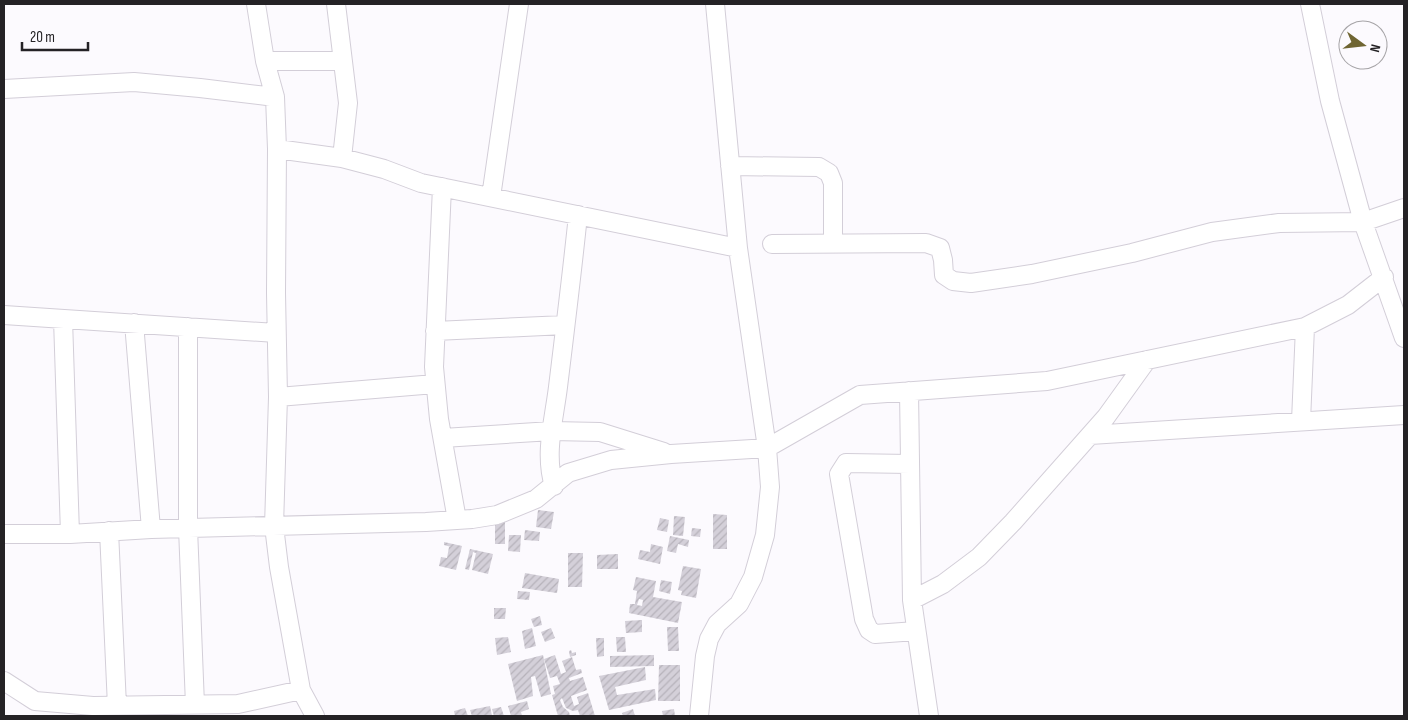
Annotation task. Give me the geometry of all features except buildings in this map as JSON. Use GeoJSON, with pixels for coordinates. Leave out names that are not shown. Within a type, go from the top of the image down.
{"type":"FeatureCollection","features":[{"type":"Feature","properties":{"kind":"street"},"geometry":{"type":"LineString","coordinates":[[256,4],[265,61],[274,97],[277,149],[276,333],[278,397],[274,526],[279,567],[301,690],[315,716]]}},
{"type":"Feature","properties":{"kind":"street"},"geometry":{"type":"LineString","coordinates":[[336,4],[348,103],[342,158]]}},
{"type":"Feature","properties":{"kind":"street"},"geometry":{"type":"LineString","coordinates":[[491,197],[519,4]]}},
{"type":"Feature","properties":{"kind":"street"},"geometry":{"type":"LineString","coordinates":[[699,716],[705,656],[709,639],[718,624],[740,604],[753,577],[766,535],[770,487],[738,248],[715,4]]}},
{"type":"Feature","properties":{"kind":"street"},"geometry":{"type":"LineString","coordinates":[[1310,4],[1330,101],[1363,222],[1404,338]]}},
{"type":"Feature","properties":{"kind":"street"},"geometry":{"type":"LineString","coordinates":[[265,61],[343,61]]}},
{"type":"Feature","properties":{"kind":"street"},"geometry":{"type":"LineString","coordinates":[[4,89],[134,82],[274,97]]}},
{"type":"Feature","properties":{"kind":"street"},"geometry":{"type":"LineString","coordinates":[[277,149],[342,158],[421,183],[738,248]]}},
{"type":"Feature","properties":{"kind":"street"},"geometry":{"type":"LineString","coordinates":[[730,166],[819,167],[829,173],[833,183],[833,244]]}},
{"type":"Feature","properties":{"kind":"street"},"geometry":{"type":"LineString","coordinates":[[442,187],[434,367],[442,438],[457,520]]}},
{"type":"Feature","properties":{"kind":"street"},"geometry":{"type":"LineString","coordinates":[[772,244],[926,243],[940,248],[944,260],[944,276],[953,281],[971,282],[1041,272],[1132,253],[1212,232],[1279,223],[1363,222],[1404,208]]}},
{"type":"Feature","properties":{"kind":"street"},"geometry":{"type":"LineString","coordinates":[[554,486],[550,474],[550,446],[578,215]]}},
{"type":"Feature","properties":{"kind":"street"},"geometry":{"type":"LineString","coordinates":[[4,534],[70,534],[150,529],[472,520],[497,515],[536,499],[568,473],[611,460],[766,448],[860,395],[1047,381],[1305,327],[1348,305],[1384,277]]}},
{"type":"Feature","properties":{"kind":"street"},"geometry":{"type":"LineString","coordinates":[[4,314],[276,333]]}},
{"type":"Feature","properties":{"kind":"street"},"geometry":{"type":"LineString","coordinates":[[63,319],[70,534]]}},
{"type":"Feature","properties":{"kind":"street"},"geometry":{"type":"LineString","coordinates":[[134,323],[150,529]]}},
{"type":"Feature","properties":{"kind":"street"},"geometry":{"type":"LineString","coordinates":[[435,331],[566,325]]}},
{"type":"Feature","properties":{"kind":"street"},"geometry":{"type":"LineString","coordinates":[[188,327],[188,528],[195,705]]}},
{"type":"Feature","properties":{"kind":"street"},"geometry":{"type":"LineString","coordinates":[[1301,421],[1305,327]]}},
{"type":"Feature","properties":{"kind":"street"},"geometry":{"type":"LineString","coordinates":[[912,600],[943,584],[979,557],[1013,522],[1106,417],[1147,360]]}},
{"type":"Feature","properties":{"kind":"street"},"geometry":{"type":"LineString","coordinates":[[278,397],[436,384]]}},
{"type":"Feature","properties":{"kind":"street"},"geometry":{"type":"LineString","coordinates":[[909,391],[912,600],[929,716]]}},
{"type":"Feature","properties":{"kind":"street"},"geometry":{"type":"LineString","coordinates":[[1090,435],[1404,415]]}},
{"type":"Feature","properties":{"kind":"street"},"geometry":{"type":"LineString","coordinates":[[442,438],[552,431],[600,432],[671,454]]}},
{"type":"Feature","properties":{"kind":"street"},"geometry":{"type":"LineString","coordinates":[[910,464],[846,463],[839,474],[864,619],[869,630],[875,634],[916,631]]}},
{"type":"Feature","properties":{"kind":"street"},"geometry":{"type":"LineString","coordinates":[[109,531],[117,706]]}},
{"type":"Feature","properties":{"kind":"street"},"geometry":{"type":"LineString","coordinates":[[4,681],[35,700],[93,706],[238,704],[301,690]]}}]}
